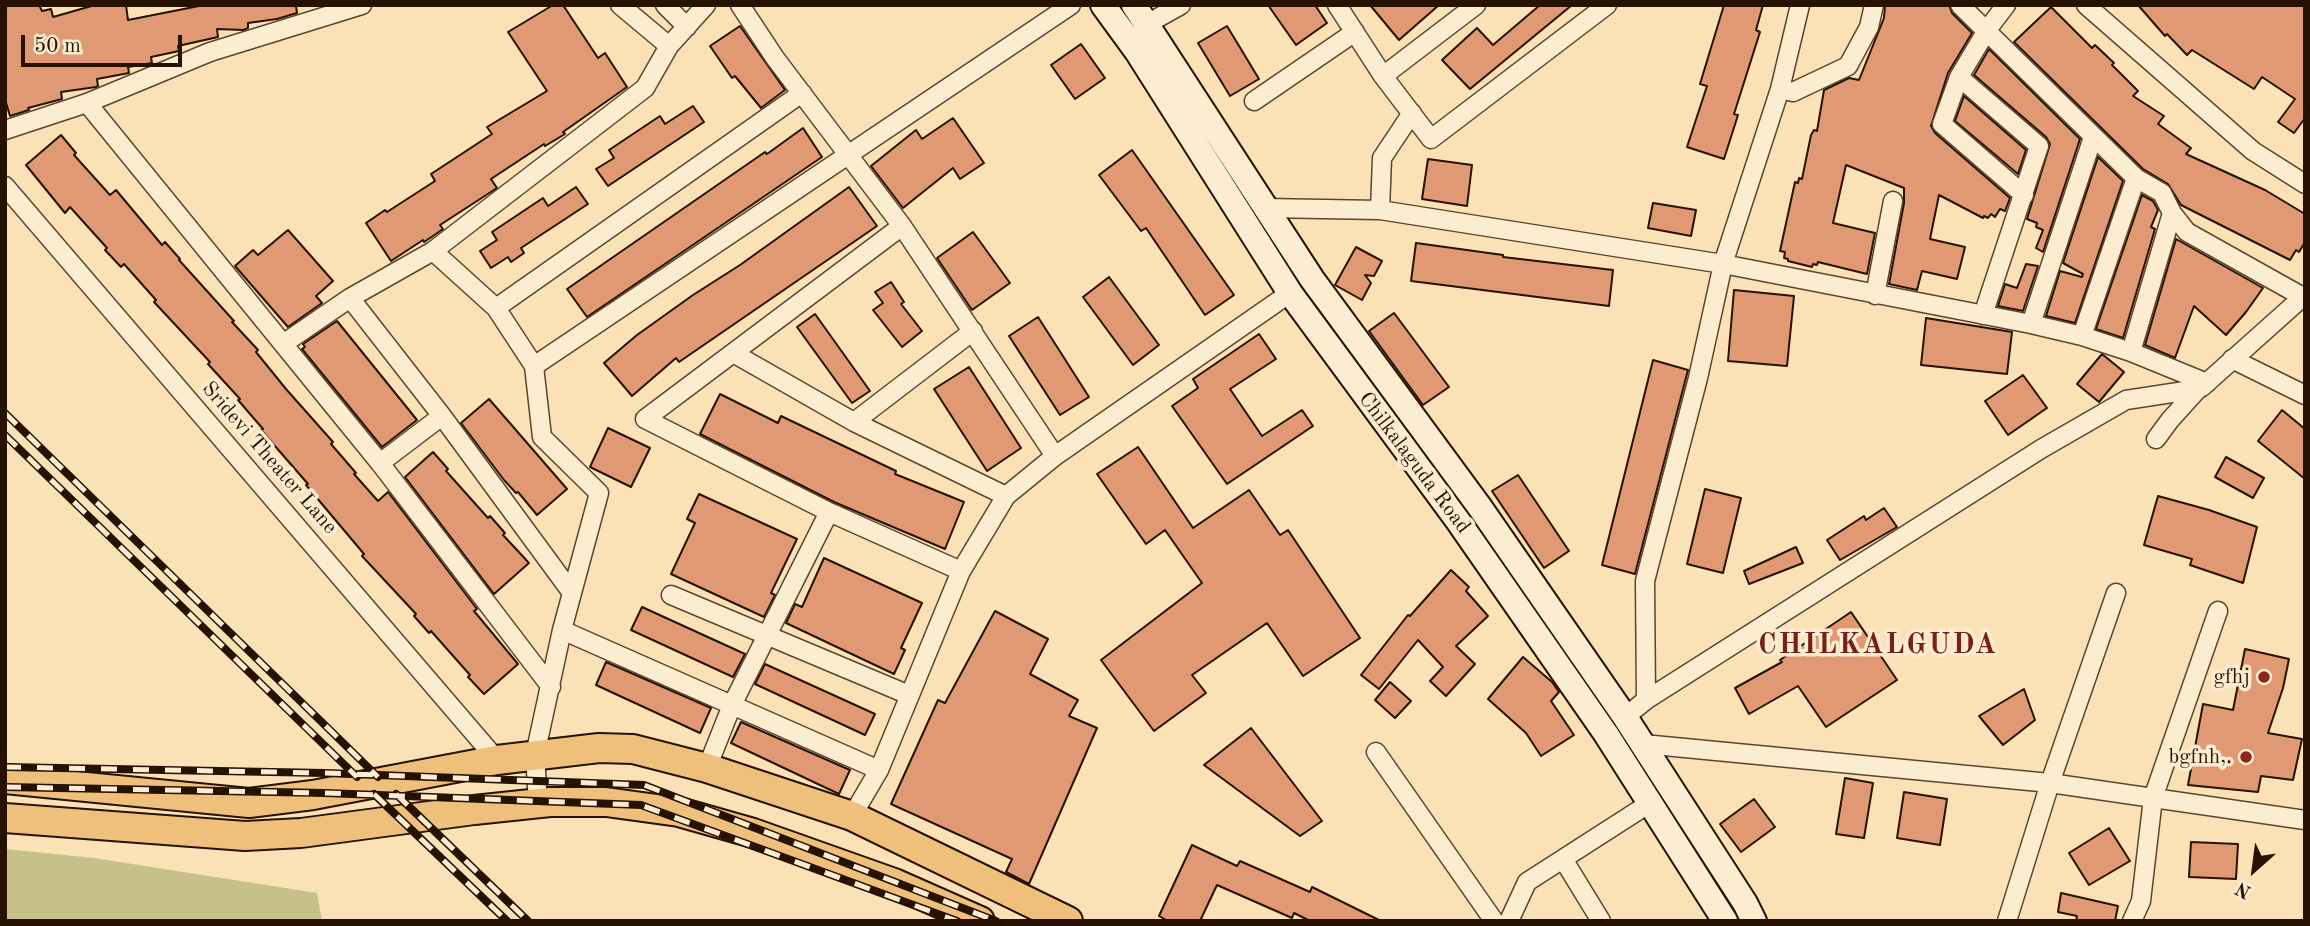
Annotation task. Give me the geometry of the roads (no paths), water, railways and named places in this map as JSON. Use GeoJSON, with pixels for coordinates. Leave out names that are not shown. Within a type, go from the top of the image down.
{"type":"FeatureCollection","features":[{"type":"Feature","properties":{"kind":"main road","name":"Chilkalaguda Road"},"geometry":{"type":"LineString","coordinates":[[1103,5],[1138,53],[1290,293],[1458,521],[1606,734],[1724,921]]}},
{"type":"Feature","properties":{"kind":"main road","name":"Chilkalaguda Road"},"geometry":{"type":"LineString","coordinates":[[1141,15],[1333,309],[1479,506],[1625,717],[1754,921]]}},
{"type":"Feature","properties":{"kind":"main road"},"geometry":{"type":"LineString","coordinates":[[5,779],[249,803],[313,795],[498,760],[599,748],[633,749],[707,768],[852,817],[1068,921]]}},
{"type":"Feature","properties":{"kind":"main road"},"geometry":{"type":"LineString","coordinates":[[5,818],[246,836],[301,833],[538,803],[606,802],[679,812],[820,855],[894,883],[980,921]]}},
{"type":"Feature","properties":{"kind":"street"},"geometry":{"type":"LineString","coordinates":[[5,130],[87,103],[210,52],[341,8],[362,5]]}},
{"type":"Feature","properties":{"kind":"street"},"geometry":{"type":"LineString","coordinates":[[620,5],[669,47]]}},
{"type":"Feature","properties":{"kind":"street"},"geometry":{"type":"LineString","coordinates":[[665,5],[687,27]]}},
{"type":"Feature","properties":{"kind":"street"},"geometry":{"type":"LineString","coordinates":[[283,344],[349,298],[433,251],[645,88],[669,47],[706,5]]}},
{"type":"Feature","properties":{"kind":"street"},"geometry":{"type":"LineString","coordinates":[[740,5],[902,226],[1055,456]]}},
{"type":"Feature","properties":{"kind":"street"},"geometry":{"type":"LineString","coordinates":[[534,366],[1071,5]]}},
{"type":"Feature","properties":{"kind":"street"},"geometry":{"type":"LineString","coordinates":[[1141,15],[1181,5]]}},
{"type":"Feature","properties":{"kind":"street"},"geometry":{"type":"LineString","coordinates":[[1337,5],[1383,76],[1431,139],[1606,5]]}},
{"type":"Feature","properties":{"kind":"street"},"geometry":{"type":"LineString","coordinates":[[1646,700],[1645,581],[1698,378],[1723,264],[1780,89],[1800,5]]}},
{"type":"Feature","properties":{"kind":"street"},"geometry":{"type":"LineString","coordinates":[[1780,89],[1793,92],[1848,65],[1869,27],[1874,5]]}},
{"type":"Feature","properties":{"kind":"street"},"geometry":{"type":"LineString","coordinates":[[1960,5],[2136,178],[2162,193],[2172,213],[2187,232],[2304,296],[2202,386],[2169,420],[2156,439]]}},
{"type":"Feature","properties":{"kind":"street"},"geometry":{"type":"LineString","coordinates":[[2006,5],[1987,30],[1959,77],[1941,124],[2024,195]]}},
{"type":"Feature","properties":{"kind":"street"},"geometry":{"type":"LineString","coordinates":[[2086,5],[2253,151],[2305,184]]}},
{"type":"Feature","properties":{"kind":"street"},"geometry":{"type":"LineString","coordinates":[[1383,76],[1463,9]]}},
{"type":"Feature","properties":{"kind":"street"},"geometry":{"type":"LineString","coordinates":[[1254,101],[1355,33]]}},
{"type":"Feature","properties":{"kind":"street"},"geometry":{"type":"LineString","coordinates":[[1959,77],[2039,146],[1983,315]]}},
{"type":"Feature","properties":{"kind":"street"},"geometry":{"type":"LineString","coordinates":[[496,308],[802,93]]}},
{"type":"Feature","properties":{"kind":"street"},"geometry":{"type":"LineString","coordinates":[[87,103],[380,463],[551,687]]}},
{"type":"Feature","properties":{"kind":"street"},"geometry":{"type":"LineString","coordinates":[[1380,211],[1382,158],[1412,113]]}},
{"type":"Feature","properties":{"kind":"street"},"geometry":{"type":"LineString","coordinates":[[2031,324],[2093,137]]}},
{"type":"Feature","properties":{"kind":"street"},"geometry":{"type":"LineString","coordinates":[[2082,336],[2136,178]]}},
{"type":"Feature","properties":{"kind":"street","name":"Sridevi Theater Lane"},"geometry":{"type":"LineString","coordinates":[[5,186],[498,760]]}},
{"type":"Feature","properties":{"kind":"street"},"geometry":{"type":"LineString","coordinates":[[1875,295],[1894,201]]}},
{"type":"Feature","properties":{"kind":"street"},"geometry":{"type":"LineString","coordinates":[[1265,208],[1380,211],[1723,264],[2082,336],[2131,352],[2202,386]]}},
{"type":"Feature","properties":{"kind":"street"},"geometry":{"type":"LineString","coordinates":[[2131,352],[2172,213]]}},
{"type":"Feature","properties":{"kind":"street"},"geometry":{"type":"LineString","coordinates":[[902,226],[645,419],[829,512],[961,571]]}},
{"type":"Feature","properties":{"kind":"street"},"geometry":{"type":"LineString","coordinates":[[433,251],[496,308],[534,366],[542,437],[600,493],[562,630],[535,755],[538,803]]}},
{"type":"Feature","properties":{"kind":"street"},"geometry":{"type":"LineString","coordinates":[[852,817],[879,770],[961,571],[1006,496],[1055,456],[1290,293]]}},
{"type":"Feature","properties":{"kind":"street"},"geometry":{"type":"LineString","coordinates":[[349,298],[442,416],[572,593]]}},
{"type":"Feature","properties":{"kind":"street"},"geometry":{"type":"LineString","coordinates":[[854,422],[973,331]]}},
{"type":"Feature","properties":{"kind":"street"},"geometry":{"type":"LineString","coordinates":[[733,353],[854,422],[1006,496]]}},
{"type":"Feature","properties":{"kind":"street"},"geometry":{"type":"LineString","coordinates":[[2232,359],[2305,395]]}},
{"type":"Feature","properties":{"kind":"street"},"geometry":{"type":"LineString","coordinates":[[1625,717],[1646,700],[2041,449],[2126,400],[2202,386]]}},
{"type":"Feature","properties":{"kind":"street"},"geometry":{"type":"LineString","coordinates":[[380,463],[442,416]]}},
{"type":"Feature","properties":{"kind":"street"},"geometry":{"type":"LineString","coordinates":[[707,768],[732,705],[829,512]]}},
{"type":"Feature","properties":{"kind":"street"},"geometry":{"type":"LineString","coordinates":[[2007,921],[2050,783],[2116,593]]}},
{"type":"Feature","properties":{"kind":"street"},"geometry":{"type":"LineString","coordinates":[[671,595],[909,695]]}},
{"type":"Feature","properties":{"kind":"street"},"geometry":{"type":"LineString","coordinates":[[2132,921],[2141,901],[2153,798],[2218,611]]}},
{"type":"Feature","properties":{"kind":"street"},"geometry":{"type":"LineString","coordinates":[[562,630],[879,770]]}},
{"type":"Feature","properties":{"kind":"street"},"geometry":{"type":"LineString","coordinates":[[1643,744],[2050,783],[2305,820]]}},
{"type":"Feature","properties":{"kind":"street"},"geometry":{"type":"LineString","coordinates":[[1376,752],[1494,921]]}},
{"type":"Feature","properties":{"kind":"street"},"geometry":{"type":"LineString","coordinates":[[1509,921],[1527,882],[1650,803]]}},
{"type":"Feature","properties":{"kind":"street"},"geometry":{"type":"LineString","coordinates":[[1563,859],[1601,921]]}},
{"type":"Feature","properties":{"kind":"railway"},"geometry":{"type":"LineString","coordinates":[[5,413],[378,777]]}},
{"type":"Feature","properties":{"kind":"railway"},"geometry":{"type":"LineString","coordinates":[[5,435],[357,777]]}},
{"type":"Feature","properties":{"kind":"railway"},"geometry":{"type":"LineString","coordinates":[[5,767],[325,773],[644,785],[996,921]]}},
{"type":"Feature","properties":{"kind":"railway"},"geometry":{"type":"LineString","coordinates":[[5,787],[325,793],[641,805],[957,921]]}},
{"type":"Feature","properties":{"kind":"railway"},"geometry":{"type":"LineString","coordinates":[[374,794],[507,921]]}},
{"type":"Feature","properties":{"kind":"railway"},"geometry":{"type":"LineString","coordinates":[[396,794],[528,921]]}},
{"type":"Feature","properties":{"kind":"place","name":"gfhj"},"geometry":{"type":"Point","coordinates":[2264,677]}},
{"type":"Feature","properties":{"kind":"place","name":"bgfnh,."},"geometry":{"type":"Point","coordinates":[2246,757]}},
{"type":"Feature","properties":{"kind":"district","name":"CHILKALGUDA"},"geometry":{"type":"Point","coordinates":[1878,646]}}]}
